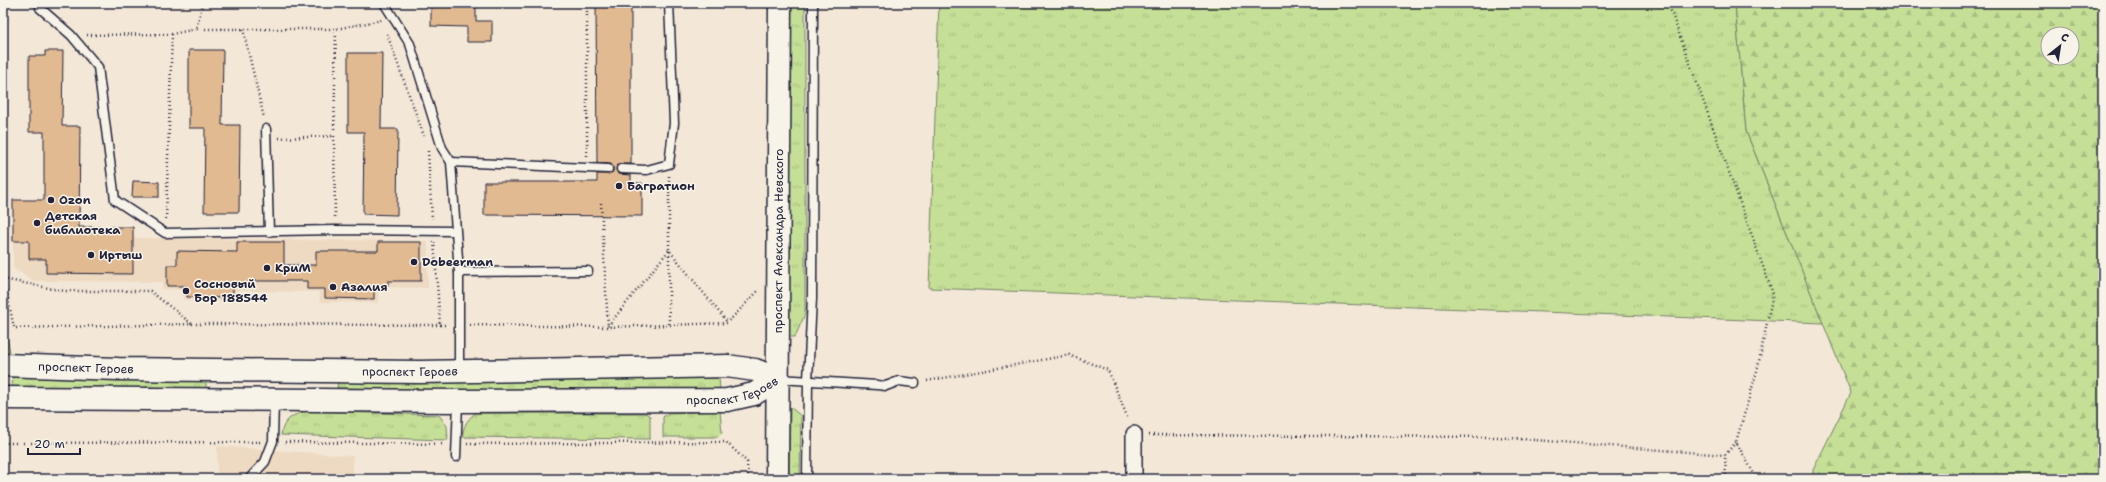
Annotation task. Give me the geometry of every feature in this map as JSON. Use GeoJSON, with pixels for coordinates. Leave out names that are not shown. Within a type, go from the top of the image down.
{"type":"FeatureCollection","features":[{"type":"Feature","properties":{"kind":"main road","name":"проспект Александра Невского"},"geometry":{"type":"LineString","coordinates":[[776,479],[780,3]]}},
{"type":"Feature","properties":{"kind":"main road","name":"проспект Героев"},"geometry":{"type":"LineString","coordinates":[[3,365],[142,369],[420,372],[727,366],[755,370],[778,378]]}},
{"type":"Feature","properties":{"kind":"main road","name":"проспект Героев"},"geometry":{"type":"LineString","coordinates":[[3,398],[458,401],[727,400],[754,394],[778,378]]}},
{"type":"Feature","properties":{"kind":"street"},"geometry":{"type":"LineString","coordinates":[[1134,434],[1134,479]]}},
{"type":"Feature","properties":{"kind":"lane"},"geometry":{"type":"LineString","coordinates":[[40,3],[40,8],[71,35],[98,67],[115,200],[165,233],[433,229],[454,231]]}},
{"type":"Feature","properties":{"kind":"lane"},"geometry":{"type":"LineString","coordinates":[[384,3],[410,44],[442,148],[451,162],[454,231],[459,272],[459,371]]}},
{"type":"Feature","properties":{"kind":"lane"},"geometry":{"type":"LineString","coordinates":[[621,169],[647,170],[669,164],[674,123],[669,3]]}},
{"type":"Feature","properties":{"kind":"lane"},"geometry":{"type":"LineString","coordinates":[[807,479],[808,380],[812,298],[813,3]]}},
{"type":"Feature","properties":{"kind":"lane"},"geometry":{"type":"LineString","coordinates":[[266,129],[269,232]]}},
{"type":"Feature","properties":{"kind":"lane"},"geometry":{"type":"LineString","coordinates":[[451,162],[608,169]]}},
{"type":"Feature","properties":{"kind":"lane"},"geometry":{"type":"LineString","coordinates":[[459,272],[588,271]]}},
{"type":"Feature","properties":{"kind":"lane"},"geometry":{"type":"LineString","coordinates":[[778,378],[877,386],[886,386],[899,381],[915,383]]}},
{"type":"Feature","properties":{"kind":"lane"},"geometry":{"type":"LineString","coordinates":[[249,479],[266,462],[273,442],[274,399]]}},
{"type":"Feature","properties":{"kind":"lane"},"geometry":{"type":"LineString","coordinates":[[456,457],[458,401]]}},
{"type":"Feature","properties":{"kind":"path"},"geometry":{"type":"LineString","coordinates":[[196,29],[203,3]]}},
{"type":"Feature","properties":{"kind":"path"},"geometry":{"type":"LineString","coordinates":[[587,3],[587,167]]}},
{"type":"Feature","properties":{"kind":"path"},"geometry":{"type":"LineString","coordinates":[[1668,3],[1773,294],[1757,371],[1736,442],[1724,455],[1726,479]]}},
{"type":"Feature","properties":{"kind":"path"},"geometry":{"type":"LineString","coordinates":[[379,14],[426,142]]}},
{"type":"Feature","properties":{"kind":"path"},"geometry":{"type":"LineString","coordinates":[[82,35],[172,34],[196,29],[336,29],[387,20]]}},
{"type":"Feature","properties":{"kind":"path"},"geometry":{"type":"LineString","coordinates":[[243,29],[266,129]]}},
{"type":"Feature","properties":{"kind":"path"},"geometry":{"type":"LineString","coordinates":[[335,210],[334,136],[336,29]]}},
{"type":"Feature","properties":{"kind":"path"},"geometry":{"type":"LineString","coordinates":[[166,214],[172,34]]}},
{"type":"Feature","properties":{"kind":"path"},"geometry":{"type":"LineString","coordinates":[[267,138],[334,136]]}},
{"type":"Feature","properties":{"kind":"path"},"geometry":{"type":"LineString","coordinates":[[428,149],[440,324]]}},
{"type":"Feature","properties":{"kind":"path"},"geometry":{"type":"LineString","coordinates":[[669,164],[669,324]]}},
{"type":"Feature","properties":{"kind":"path"},"geometry":{"type":"LineString","coordinates":[[601,203],[608,326]]}},
{"type":"Feature","properties":{"kind":"path"},"geometry":{"type":"LineString","coordinates":[[669,250],[727,323]]}},
{"type":"Feature","properties":{"kind":"path"},"geometry":{"type":"LineString","coordinates":[[608,326],[669,250]]}},
{"type":"Feature","properties":{"kind":"path"},"geometry":{"type":"LineString","coordinates":[[192,324],[150,291],[64,291],[3,279],[14,328],[192,324],[608,326],[727,323],[758,292],[758,284]]}},
{"type":"Feature","properties":{"kind":"path"},"geometry":{"type":"LineString","coordinates":[[915,383],[1069,356],[1108,370],[1134,434],[1497,437],[1724,455]]}},
{"type":"Feature","properties":{"kind":"path"},"geometry":{"type":"LineString","coordinates":[[3,443],[273,442],[456,444],[726,442],[747,462],[748,479]]}},
{"type":"Feature","properties":{"kind":"path"},"geometry":{"type":"LineString","coordinates":[[1736,442],[1757,479]]}},
{"type":"Feature","properties":{"kind":"path"},"geometry":{"type":"LineString","coordinates":[[3,472],[6,479]]}},
{"type":"Feature","properties":{"kind":"shaded area"},"geometry":{"type":"Polygon","coordinates":[[[13,200],[44,200],[44,210],[75,227],[133,227],[134,238],[428,241],[428,288],[378,287],[378,303],[320,302],[319,292],[236,291],[236,301],[183,300],[183,290],[162,289],[162,282],[34,281],[13,268],[13,200]]]}},
{"type":"Feature","properties":{"kind":"shaded area"},"geometry":{"type":"Polygon","coordinates":[[[217,446],[353,456],[353,479],[217,479],[217,446]]]}},
{"type":"Feature","properties":{"kind":"green space"},"geometry":{"type":"Polygon","coordinates":[[[791,3],[805,3],[805,314],[795,337],[789,337],[791,3]]]}},
{"type":"Feature","properties":{"kind":"green space"},"geometry":{"type":"Polygon","coordinates":[[[939,3],[1735,3],[1746,131],[1823,323],[929,288],[939,3]]]}},
{"type":"Feature","properties":{"kind":"green space"},"geometry":{"type":"Polygon","coordinates":[[[1735,3],[2103,3],[2103,479],[1813,479],[1813,470],[1851,393],[1746,131],[1735,3]]]}},
{"type":"Feature","properties":{"kind":"green space"},"geometry":{"type":"Polygon","coordinates":[[[3,318],[10,352],[3,352],[3,318]]]}},
{"type":"Feature","properties":{"kind":"green space"},"geometry":{"type":"Polygon","coordinates":[[[13,376],[206,378],[206,388],[12,387],[13,376]]]}},
{"type":"Feature","properties":{"kind":"green space"},"geometry":{"type":"Polygon","coordinates":[[[719,378],[720,389],[459,390],[337,388],[338,380],[719,378]]]}},
{"type":"Feature","properties":{"kind":"green space"},"geometry":{"type":"Polygon","coordinates":[[[790,407],[801,416],[800,479],[789,479],[790,407]]]}},
{"type":"Feature","properties":{"kind":"green space"},"geometry":{"type":"Polygon","coordinates":[[[306,411],[439,415],[447,426],[448,440],[281,435],[284,425],[292,416],[306,411]]]}},
{"type":"Feature","properties":{"kind":"green space"},"geometry":{"type":"Polygon","coordinates":[[[720,411],[722,433],[718,437],[663,437],[663,417],[668,413],[720,411]]]}},
{"type":"Feature","properties":{"kind":"green space"},"geometry":{"type":"Polygon","coordinates":[[[475,413],[645,413],[650,416],[650,439],[462,437],[466,424],[475,413]]]}},
{"type":"Feature","properties":{"kind":"building"},"geometry":{"type":"Polygon","coordinates":[[[431,3],[476,3],[476,21],[492,21],[492,42],[467,42],[467,27],[431,26],[431,3]]]}},
{"type":"Feature","properties":{"kind":"building"},"geometry":{"type":"Polygon","coordinates":[[[596,3],[631,3],[631,164],[619,164],[616,169],[618,174],[631,175],[631,183],[642,183],[642,216],[484,215],[484,182],[597,182],[597,174],[608,174],[613,172],[613,167],[611,164],[597,163],[596,3]]]}},
{"type":"Feature","properties":{"kind":"building"},"geometry":{"type":"Polygon","coordinates":[[[189,50],[223,50],[222,125],[240,125],[239,212],[204,212],[205,128],[189,128],[189,50]]]}},
{"type":"Feature","properties":{"kind":"building"},"geometry":{"type":"Polygon","coordinates":[[[45,51],[63,51],[62,126],[80,126],[79,227],[133,227],[133,274],[46,273],[46,259],[29,259],[29,241],[13,241],[13,200],[44,200],[44,132],[29,132],[29,56],[45,56],[45,51]]]}},
{"type":"Feature","properties":{"kind":"building"},"geometry":{"type":"Polygon","coordinates":[[[348,53],[382,53],[381,129],[398,129],[397,215],[363,214],[364,132],[348,132],[348,53]]]}},
{"type":"Feature","properties":{"kind":"building"},"geometry":{"type":"Polygon","coordinates":[[[133,181],[159,182],[159,197],[132,197],[133,181]]]}},
{"type":"Feature","properties":{"kind":"building"},"geometry":{"type":"Polygon","coordinates":[[[237,242],[284,242],[284,265],[316,265],[316,251],[378,251],[378,242],[421,242],[421,281],[388,281],[388,285],[374,285],[374,299],[325,298],[325,289],[307,289],[307,281],[249,281],[249,285],[233,285],[233,298],[187,297],[187,286],[167,286],[167,265],[177,265],[177,251],[237,252],[237,242]]]}},
{"type":"Feature","properties":{"kind":"place","name":"Багратион"},"geometry":{"type":"Point","coordinates":[619,186]}},
{"type":"Feature","properties":{"kind":"place","name":"Ozon"},"geometry":{"type":"Point","coordinates":[51,200]}},
{"type":"Feature","properties":{"kind":"place","name":"Детская библиотека"},"geometry":{"type":"Point","coordinates":[37,223]}},
{"type":"Feature","properties":{"kind":"place","name":"Иртыш"},"geometry":{"type":"Point","coordinates":[91,255]}},
{"type":"Feature","properties":{"kind":"place","name":"Dobeerman"},"geometry":{"type":"Point","coordinates":[414,262]}},
{"type":"Feature","properties":{"kind":"place","name":"КриМ"},"geometry":{"type":"Point","coordinates":[267,268]}},
{"type":"Feature","properties":{"kind":"place","name":"Азалия"},"geometry":{"type":"Point","coordinates":[333,287]}},
{"type":"Feature","properties":{"kind":"place","name":"Сосновый Бор 188544"},"geometry":{"type":"Point","coordinates":[186,291]}}]}
